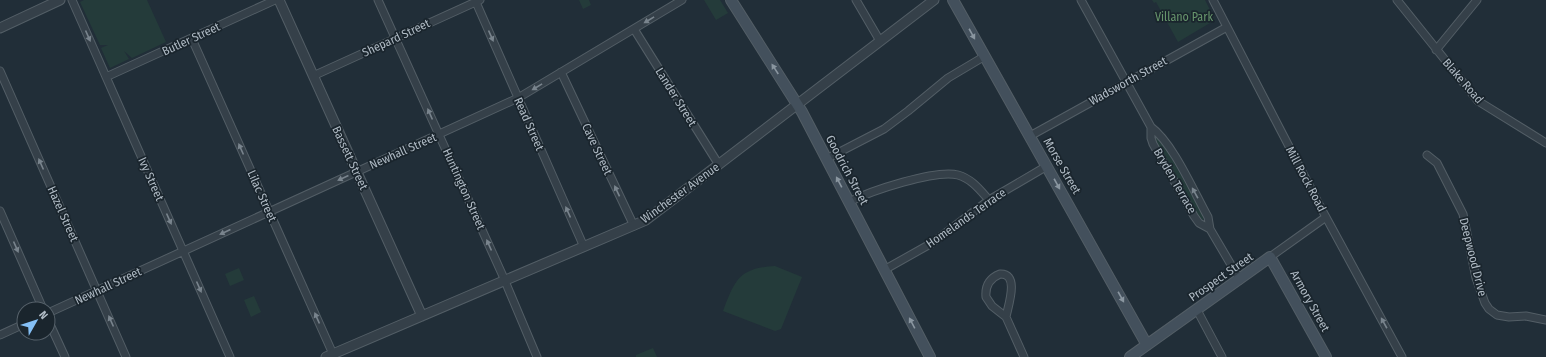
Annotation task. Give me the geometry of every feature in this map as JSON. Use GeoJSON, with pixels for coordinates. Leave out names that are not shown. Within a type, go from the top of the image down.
{"type":"FeatureCollection","features":[{"type":"Feature","properties":{"kind":"main road","name":"Goodrich Street"},"geometry":{"type":"LineString","coordinates":[[731,0],[798,105],[930,357]]}},
{"type":"Feature","properties":{"kind":"main road","name":"Morse Street"},"geometry":{"type":"LineString","coordinates":[[953,0],[1147,345]]}},
{"type":"Feature","properties":{"kind":"main road","name":"Prospect Street"},"geometry":{"type":"LineString","coordinates":[[1130,357],[1240,280],[1270,257]]}},
{"type":"Feature","properties":{"kind":"main road","name":"Armory Street"},"geometry":{"type":"LineString","coordinates":[[1270,257],[1326,357]]}},
{"type":"Feature","properties":{"kind":"street"},"geometry":{"type":"LineString","coordinates":[[0,28],[60,0]]}},
{"type":"Feature","properties":{"kind":"street","name":"Ivy Street"},"geometry":{"type":"LineString","coordinates":[[72,0],[230,357]]}},
{"type":"Feature","properties":{"kind":"street","name":"Butler Street"},"geometry":{"type":"LineString","coordinates":[[106,77],[275,0]]}},
{"type":"Feature","properties":{"kind":"street","name":"Bassett Street"},"geometry":{"type":"LineString","coordinates":[[279,0],[422,316]]}},
{"type":"Feature","properties":{"kind":"street","name":"Huntington Street"},"geometry":{"type":"LineString","coordinates":[[378,0],[439,134],[537,357]]}},
{"type":"Feature","properties":{"kind":"street","name":"Newhall Street"},"geometry":{"type":"LineString","coordinates":[[56,310],[518,98],[682,0]]}},
{"type":"Feature","properties":{"kind":"street"},"geometry":{"type":"LineString","coordinates":[[856,0],[880,41]]}},
{"type":"Feature","properties":{"kind":"street","name":"Winchester Avenue"},"geometry":{"type":"LineString","coordinates":[[330,356],[634,226],[657,212],[934,0]]}},
{"type":"Feature","properties":{"kind":"street","name":"Bryden Terrace"},"geometry":{"type":"LineString","coordinates":[[1081,0],[1151,127],[1162,136],[1172,151],[1208,217],[1210,229],[1240,280]]}},
{"type":"Feature","properties":{"kind":"street","name":"Mill Rock Road"},"geometry":{"type":"LineString","coordinates":[[1213,0],[1326,217],[1402,357]]}},
{"type":"Feature","properties":{"kind":"street","name":"Blake Road"},"geometry":{"type":"LineString","coordinates":[[1397,0],[1478,100],[1546,143]]}},
{"type":"Feature","properties":{"kind":"street"},"geometry":{"type":"LineString","coordinates":[[1436,50],[1477,0]]}},
{"type":"Feature","properties":{"kind":"street","name":"Shepard Street"},"geometry":{"type":"LineString","coordinates":[[313,76],[477,1]]}},
{"type":"Feature","properties":{"kind":"street","name":"Read Street"},"geometry":{"type":"LineString","coordinates":[[477,1],[584,247]]}},
{"type":"Feature","properties":{"kind":"street","name":"Wadsworth Street"},"geometry":{"type":"LineString","coordinates":[[1030,136],[1227,27]]}},
{"type":"Feature","properties":{"kind":"street","name":"Lander Street"},"geometry":{"type":"LineString","coordinates":[[634,29],[719,165]]}},
{"type":"Feature","properties":{"kind":"street","name":"Lilac Street"},"geometry":{"type":"LineString","coordinates":[[192,38],[269,212],[330,356]]}},
{"type":"Feature","properties":{"kind":"street"},"geometry":{"type":"LineString","coordinates":[[826,159],[884,129],[948,78],[985,56]]}},
{"type":"Feature","properties":{"kind":"street","name":"Hazel Street"},"geometry":{"type":"LineString","coordinates":[[0,71],[126,357]]}},
{"type":"Feature","properties":{"kind":"street","name":"Cave Street"},"geometry":{"type":"LineString","coordinates":[[561,72],[634,226]]}},
{"type":"Feature","properties":{"kind":"street","name":"Bryden Terrace"},"geometry":{"type":"LineString","coordinates":[[1151,127],[1151,138],[1194,216],[1199,223],[1210,229]]}},
{"type":"Feature","properties":{"kind":"street","name":"Deepwood Drive"},"geometry":{"type":"LineString","coordinates":[[1427,155],[1437,163],[1463,214],[1476,278],[1489,309],[1497,315],[1509,317],[1531,316],[1546,320]]}},
{"type":"Feature","properties":{"kind":"street","name":"Homelands Terrace"},"geometry":{"type":"LineString","coordinates":[[884,270],[932,243],[989,200],[1047,166]]}},
{"type":"Feature","properties":{"kind":"street"},"geometry":{"type":"LineString","coordinates":[[849,202],[920,178],[945,174],[959,176],[969,180],[989,200]]}},
{"type":"Feature","properties":{"kind":"street"},"geometry":{"type":"LineString","coordinates":[[0,211],[39,301]]}},
{"type":"Feature","properties":{"kind":"street","name":"Prospect Street"},"geometry":{"type":"LineString","coordinates":[[1270,257],[1326,217]]}},
{"type":"Feature","properties":{"kind":"street"},"geometry":{"type":"LineString","coordinates":[[1006,316],[1012,285],[1009,277],[1002,273],[995,276],[991,281],[986,289],[986,297],[992,306],[1006,316],[1024,357]]}},
{"type":"Feature","properties":{"kind":"street"},"geometry":{"type":"LineString","coordinates":[[1197,310],[1222,357]]}},
{"type":"Feature","properties":{"kind":"street"},"geometry":{"type":"LineString","coordinates":[[0,335],[16,328]]}},
{"type":"Feature","properties":{"kind":"street"},"geometry":{"type":"LineString","coordinates":[[56,337],[65,357]]}},
{"type":"Feature","properties":{"kind":"green space"},"geometry":{"type":"Polygon","coordinates":[[[84,0],[147,0],[166,42],[132,58],[124,51],[129,59],[110,68],[101,48],[108,45],[100,45],[80,2],[84,0]]]}},
{"type":"Feature","properties":{"kind":"green space"},"geometry":{"type":"Polygon","coordinates":[[[579,0],[589,0],[591,5],[583,9],[579,0]]]}},
{"type":"Feature","properties":{"kind":"green space"},"geometry":{"type":"Polygon","coordinates":[[[704,0],[720,0],[728,13],[716,20],[704,0]]]}},
{"type":"Feature","properties":{"kind":"green space","name":"Villano Park"},"geometry":{"type":"Polygon","coordinates":[[[1152,0],[1205,0],[1215,20],[1178,42],[1156,2],[1154,3],[1152,0]]]}},
{"type":"Feature","properties":{"kind":"green space"},"geometry":{"type":"Polygon","coordinates":[[[1157,137],[1161,139],[1204,217],[1203,220],[1199,219],[1155,140],[1157,137]]]}},
{"type":"Feature","properties":{"kind":"green space"},"geometry":{"type":"Polygon","coordinates":[[[775,266],[802,277],[781,329],[775,331],[723,311],[731,291],[740,278],[753,270],[775,266]]]}},
{"type":"Feature","properties":{"kind":"green space"},"geometry":{"type":"Polygon","coordinates":[[[239,268],[244,280],[230,286],[225,274],[239,268]]]}},
{"type":"Feature","properties":{"kind":"green space"},"geometry":{"type":"Polygon","coordinates":[[[254,296],[261,312],[251,317],[244,300],[254,296]]]}},
{"type":"Feature","properties":{"kind":"green space"},"geometry":{"type":"Polygon","coordinates":[[[653,348],[657,357],[636,357],[636,355],[653,348]]]}}]}
